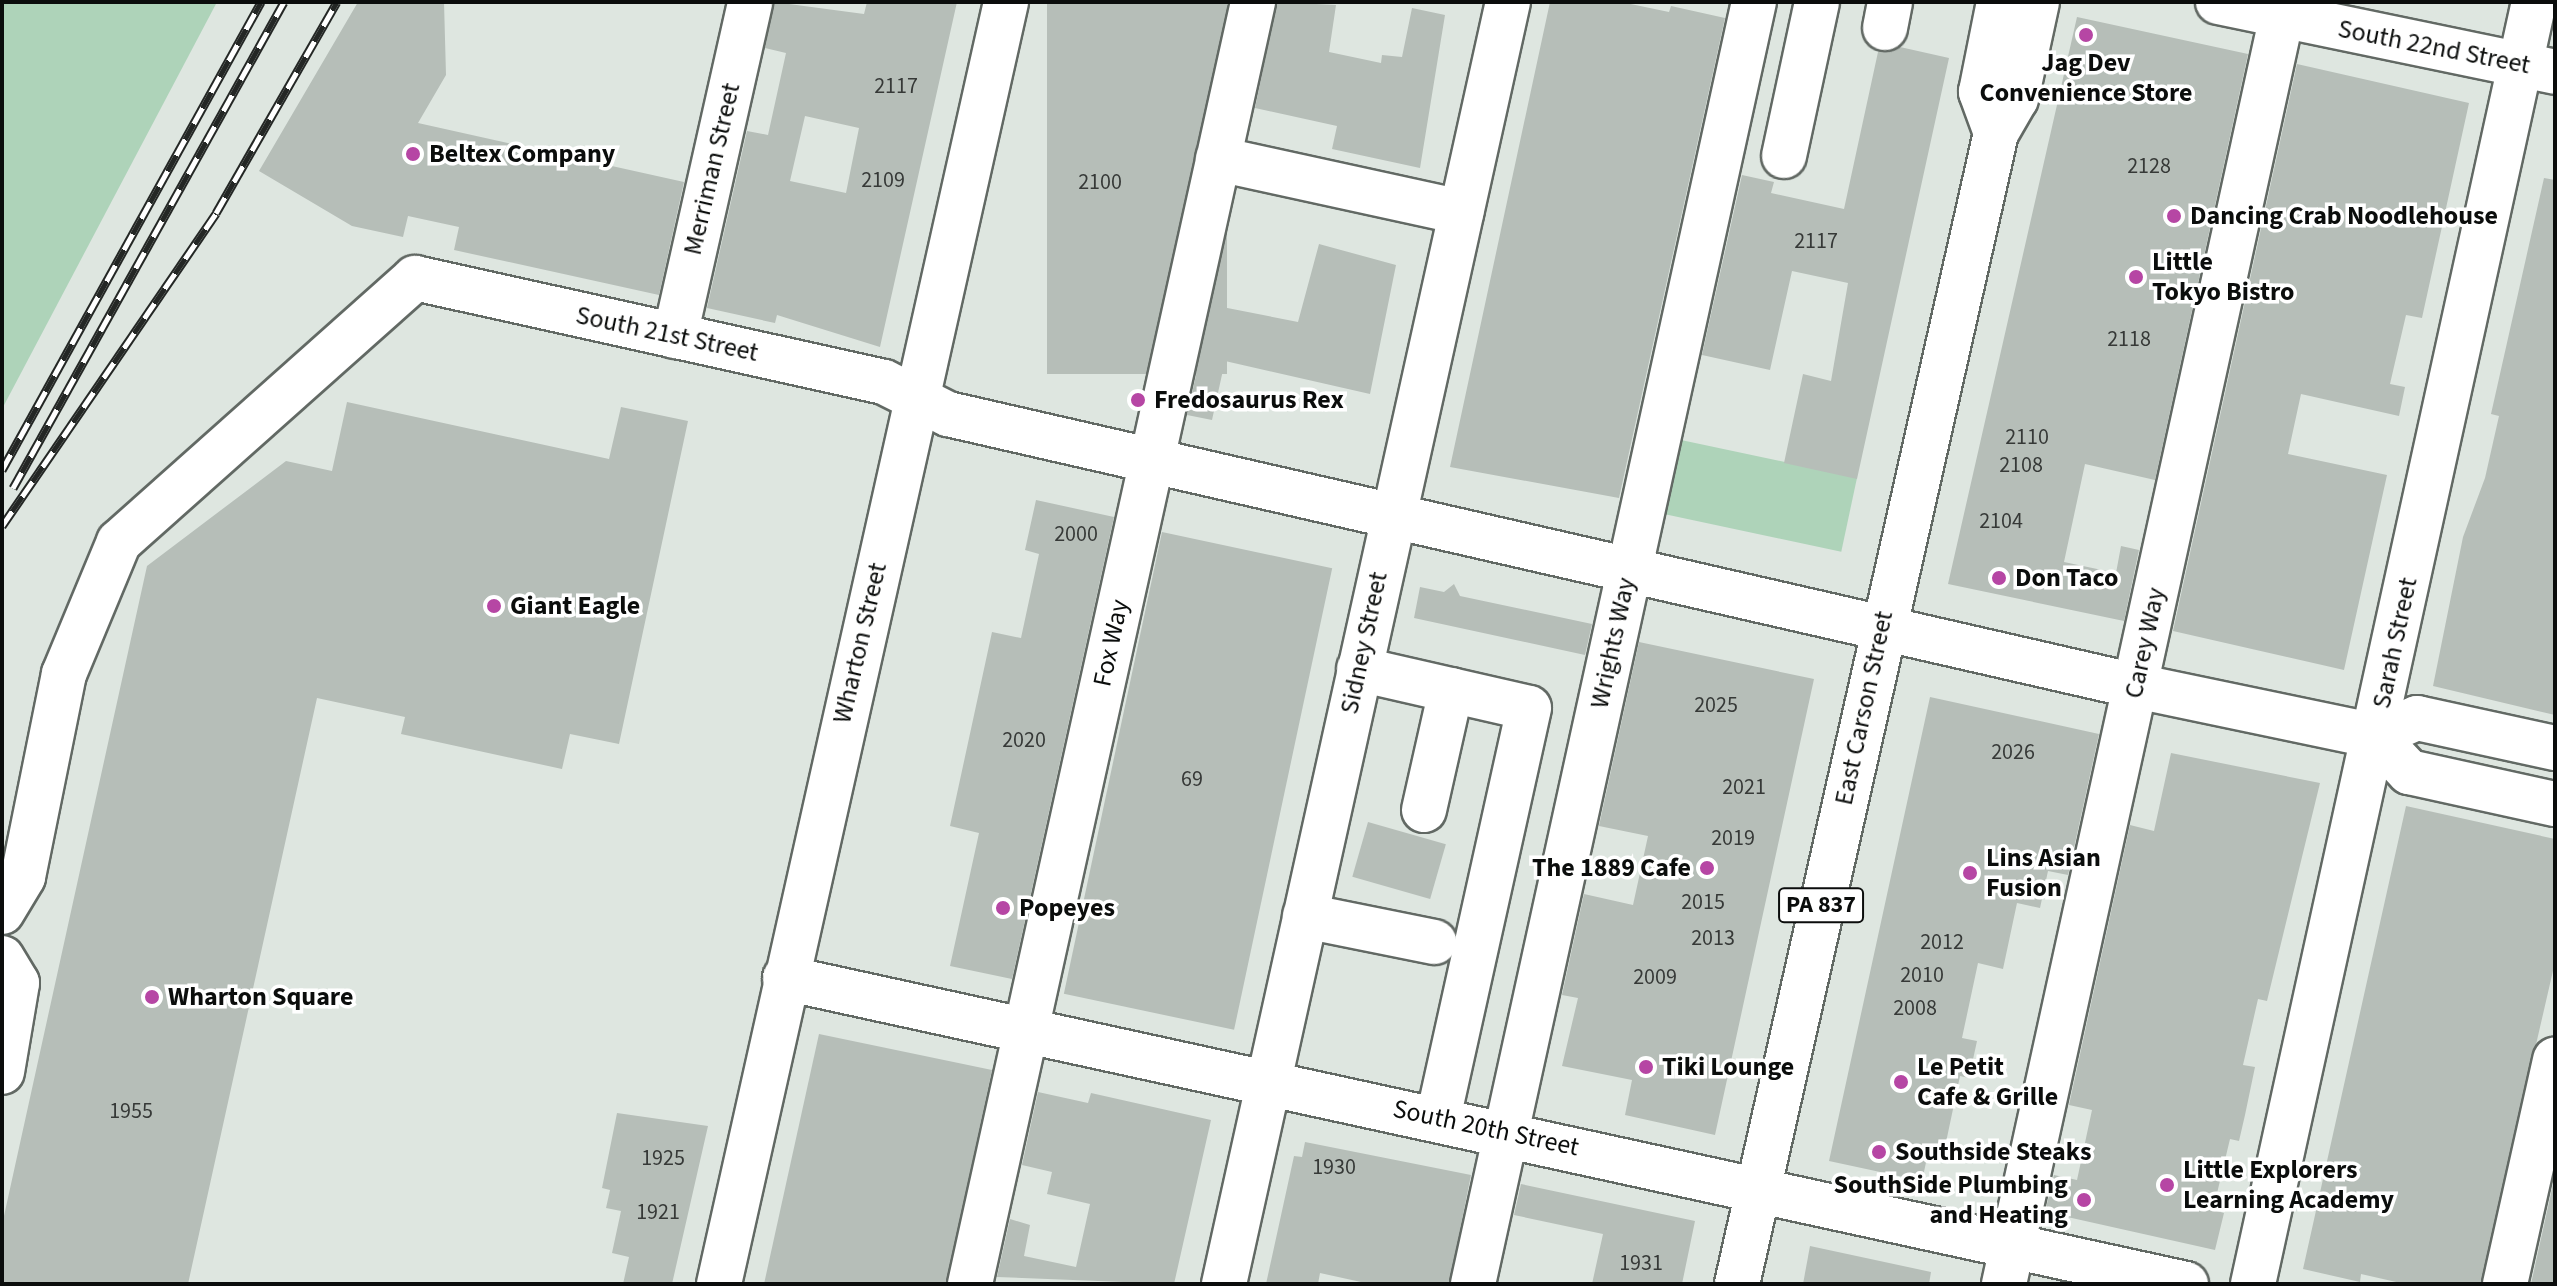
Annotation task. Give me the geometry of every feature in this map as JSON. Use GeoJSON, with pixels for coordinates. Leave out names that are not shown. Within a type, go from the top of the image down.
{"type":"FeatureCollection","features":[{"type":"Feature","properties":{"kind":"street","name":"Merriman Street"},"geometry":{"type":"LineString","coordinates":[[675,336],[750,2]]}},
{"type":"Feature","properties":{"kind":"street","name":"Wharton Street"},"geometry":{"type":"LineString","coordinates":[[719,1284],[785,978],[1006,2]]}},
{"type":"Feature","properties":{"kind":"street","name":"Fox Way"},"geometry":{"type":"LineString","coordinates":[[970,1284],[1253,2]]}},
{"type":"Feature","properties":{"kind":"street","name":"Sidney Street"},"geometry":{"type":"LineString","coordinates":[[1224,1284],[1392,513],[1508,2]]}},
{"type":"Feature","properties":{"kind":"street","name":"Wrights Way"},"geometry":{"type":"LineString","coordinates":[[1473,1284],[1754,2]]}},
{"type":"Feature","properties":{"kind":"street"},"geometry":{"type":"LineString","coordinates":[[1784,156],[1817,2]]}},
{"type":"Feature","properties":{"kind":"street"},"geometry":{"type":"LineString","coordinates":[[1996,133],[1981,92],[1999,2]]}},
{"type":"Feature","properties":{"kind":"street","name":"East Carson Street"},"geometry":{"type":"LineString","coordinates":[[1737,1284],[1882,623],[1996,133],[2016,99],[2037,2]]}},
{"type":"Feature","properties":{"kind":"street","name":"South 22nd Street"},"geometry":{"type":"LineString","coordinates":[[2218,2],[2283,9],[2538,68]]}},
{"type":"Feature","properties":{"kind":"street","name":"Sarah Street"},"geometry":{"type":"LineString","coordinates":[[2253,1284],[2375,736],[2538,68],[2534,2]]}},
{"type":"Feature","properties":{"kind":"street","name":"Carey Way"},"geometry":{"type":"LineString","coordinates":[[2008,1265],[2283,9]]}},
{"type":"Feature","properties":{"kind":"street"},"geometry":{"type":"LineString","coordinates":[[1218,159],[1461,212]]}},
{"type":"Feature","properties":{"kind":"street","name":"South 21st Street"},"geometry":{"type":"LineString","coordinates":[[2,912],[23,877],[64,674],[119,542],[415,278],[884,382],[948,414],[1882,623],[2136,686],[2375,736]]}},
{"type":"Feature","properties":{"kind":"street"},"geometry":{"type":"LineString","coordinates":[[1359,669],[1529,708],[1438,1118]]}},
{"type":"Feature","properties":{"kind":"street"},"geometry":{"type":"LineString","coordinates":[[1424,810],[1451,690]]}},
{"type":"Feature","properties":{"kind":"street"},"geometry":{"type":"LineString","coordinates":[[2555,748],[2417,718],[2375,736],[2409,772],[2555,804]]}},
{"type":"Feature","properties":{"kind":"street"},"geometry":{"type":"LineString","coordinates":[[1305,916],[1434,942]]}},
{"type":"Feature","properties":{"kind":"street"},"geometry":{"type":"LineString","coordinates":[[2,958],[17,983],[2,1072]]}},
{"type":"Feature","properties":{"kind":"street","name":"South 20th Street"},"geometry":{"type":"LineString","coordinates":[[785,978],[1758,1187],[2008,1265],[2186,1284]]}},
{"type":"Feature","properties":{"kind":"street"},"geometry":{"type":"LineString","coordinates":[[2505,1284],[2555,1060]]}},
{"type":"Feature","properties":{"kind":"green space"},"geometry":{"type":"Polygon","coordinates":[[[2,2],[217,2],[2,409],[2,2]]]}},
{"type":"Feature","properties":{"kind":"green space"},"geometry":{"type":"Polygon","coordinates":[[[1681,440],[1857,477],[1841,552],[1665,514],[1681,440]]]}},
{"type":"Feature","properties":{"kind":"building","name":"Beltex Company"},"geometry":{"type":"Polygon","coordinates":[[[358,2],[444,2],[446,75],[418,123],[684,182],[659,295],[454,250],[459,227],[408,216],[403,237],[352,226],[259,171],[358,2]]]}},
{"type":"Feature","properties":{"kind":"building"},"geometry":{"type":"Polygon","coordinates":[[[774,2],[864,14],[867,2],[957,2],[880,347],[777,315],[775,323],[707,308],[747,131],[768,135],[786,53],[765,48],[774,2]],[[805,116],[790,181],[846,193],[859,128],[805,116]]]}},
{"type":"Feature","properties":{"kind":"building"},"geometry":{"type":"Polygon","coordinates":[[[1047,2],[1227,2],[1227,374],[1047,374],[1047,2]]]}},
{"type":"Feature","properties":{"kind":"building"},"geometry":{"type":"Polygon","coordinates":[[[1277,2],[1336,5],[1329,52],[1381,63],[1382,55],[1402,57],[1412,8],[1445,15],[1420,168],[1332,149],[1337,126],[1255,108],[1277,2]]]}},
{"type":"Feature","properties":{"kind":"building"},"geometry":{"type":"Polygon","coordinates":[[[1550,2],[1621,2],[1669,12],[1671,6],[1725,18],[1619,498],[1450,467],[1550,2]]]}},
{"type":"Feature","properties":{"kind":"building"},"geometry":{"type":"Polygon","coordinates":[[[2077,17],[2248,54],[2155,480],[2085,464],[2064,562],[2116,573],[2121,546],[2139,550],[2124,621],[1948,584],[2077,17]]]}},
{"type":"Feature","properties":{"kind":"building"},"geometry":{"type":"Polygon","coordinates":[[[1900,47],[1949,58],[1857,479],[1784,463],[1803,374],[1831,381],[1848,283],[1792,271],[1770,370],[1702,355],[1742,175],[1774,182],[1771,193],[1844,209],[1878,52],[1900,47]]]}},
{"type":"Feature","properties":{"kind":"building"},"geometry":{"type":"Polygon","coordinates":[[[2297,64],[2469,103],[2422,318],[2406,315],[2390,384],[2405,387],[2399,416],[2301,394],[2288,454],[2387,475],[2344,670],[2173,631],[2297,64]]]}},
{"type":"Feature","properties":{"kind":"building"},"geometry":{"type":"Polygon","coordinates":[[[2544,178],[2555,180],[2555,715],[2433,686],[2463,537],[2485,478],[2499,416],[2491,414],[2544,178]]]}},
{"type":"Feature","properties":{"kind":"building"},"geometry":{"type":"Polygon","coordinates":[[[1319,244],[1396,265],[1370,394],[1225,361],[1212,420],[1187,415],[1212,305],[1298,322],[1319,244]]]}},
{"type":"Feature","properties":{"kind":"building","name":"Wharton Square"},"geometry":{"type":"Polygon","coordinates":[[[347,402],[609,459],[621,407],[688,421],[619,744],[570,734],[562,769],[401,734],[405,717],[317,698],[188,1284],[2,1284],[2,1225],[147,566],[286,461],[332,471],[347,402]]]}},
{"type":"Feature","properties":{"kind":"building"},"geometry":{"type":"Polygon","coordinates":[[[1036,500],[1114,517],[1012,979],[950,966],[979,833],[950,826],[992,632],[1021,638],[1039,554],[1025,550],[1036,500]]]}},
{"type":"Feature","properties":{"kind":"building"},"geometry":{"type":"Polygon","coordinates":[[[1162,532],[1332,568],[1234,1030],[1064,994],[1162,532]]]}},
{"type":"Feature","properties":{"kind":"building"},"geometry":{"type":"Polygon","coordinates":[[[1454,584],[1460,596],[1592,624],[1585,655],[1414,618],[1420,587],[1444,592],[1454,584]]]}},
{"type":"Feature","properties":{"kind":"building"},"geometry":{"type":"Polygon","coordinates":[[[1639,642],[1814,679],[1715,1135],[1625,1115],[1632,1080],[1562,1066],[1578,998],[1562,995],[1584,894],[1633,905],[1648,836],[1599,826],[1639,642]]]}},
{"type":"Feature","properties":{"kind":"building"},"geometry":{"type":"Polygon","coordinates":[[[1930,697],[2099,734],[2068,875],[2048,871],[2040,908],[2017,903],[2003,969],[1978,963],[1962,1038],[1977,1041],[1969,1078],[1960,1076],[1945,1147],[1930,1144],[1922,1181],[1829,1161],[1930,697]]]}},
{"type":"Feature","properties":{"kind":"building"},"geometry":{"type":"Polygon","coordinates":[[[2171,753],[2320,783],[2267,1001],[2258,999],[2243,1065],[2255,1067],[2239,1141],[2230,1139],[2213,1210],[2224,1213],[2215,1250],[2045,1212],[2054,1175],[2077,1180],[2092,1110],[2069,1105],[2130,825],[2154,831],[2171,753]]]}},
{"type":"Feature","properties":{"kind":"building"},"geometry":{"type":"Polygon","coordinates":[[[2406,806],[2555,839],[2555,962],[2481,1284],[2405,1284],[2361,1274],[2360,1282],[2303,1269],[2406,806]]]}},
{"type":"Feature","properties":{"kind":"building"},"geometry":{"type":"Polygon","coordinates":[[[1368,822],[1446,844],[1430,899],[1352,877],[1368,822]]]}},
{"type":"Feature","properties":{"kind":"building"},"geometry":{"type":"Polygon","coordinates":[[[819,1034],[992,1070],[946,1284],[764,1284],[819,1034]]]}},
{"type":"Feature","properties":{"kind":"building"},"geometry":{"type":"Polygon","coordinates":[[[1038,1092],[1088,1103],[1091,1093],[1211,1120],[1174,1284],[997,1277],[1010,1219],[1030,1225],[1024,1256],[1076,1267],[1090,1204],[1047,1194],[1052,1172],[1022,1165],[1038,1092]]]}},
{"type":"Feature","properties":{"kind":"building"},"geometry":{"type":"Polygon","coordinates":[[[617,1113],[708,1126],[672,1284],[623,1284],[629,1257],[612,1253],[621,1211],[606,1208],[610,1190],[602,1188],[617,1113]]]}},
{"type":"Feature","properties":{"kind":"building"},"geometry":{"type":"Polygon","coordinates":[[[1305,1142],[1471,1175],[1449,1284],[1370,1284],[1320,1273],[1318,1284],[1266,1284],[1294,1156],[1302,1157],[1305,1142]]]}},
{"type":"Feature","properties":{"kind":"building"},"geometry":{"type":"Polygon","coordinates":[[[2555,1175],[2555,1284],[2531,1284],[2555,1175]]]}},
{"type":"Feature","properties":{"kind":"building"},"geometry":{"type":"Polygon","coordinates":[[[1521,1184],[1695,1221],[1682,1284],[1592,1284],[1603,1234],[1514,1215],[1521,1184]]]}},
{"type":"Feature","properties":{"kind":"building"},"geometry":{"type":"Polygon","coordinates":[[[1810,1246],[1931,1272],[1929,1284],[1803,1284],[1810,1246]]]}},
{"type":"Feature","properties":{"kind":"railway"},"geometry":{"type":"LineString","coordinates":[[2,470],[261,2]]}},
{"type":"Feature","properties":{"kind":"railway"},"geometry":{"type":"LineString","coordinates":[[13,488],[284,2]]}},
{"type":"Feature","properties":{"kind":"railway"},"geometry":{"type":"LineString","coordinates":[[2,526],[216,213],[337,2]]}},
{"type":"Feature","properties":{"kind":"place","name":"Jag Dev Convenience Store"},"geometry":{"type":"Point","coordinates":[2086,35]}},
{"type":"Feature","properties":{"kind":"place","name":"Beltex Company"},"geometry":{"type":"Point","coordinates":[413,154]}},
{"type":"Feature","properties":{"kind":"place","name":"Dancing Crab Noodlehouse"},"geometry":{"type":"Point","coordinates":[2174,216]}},
{"type":"Feature","properties":{"kind":"place","name":"Little Tokyo Bistro"},"geometry":{"type":"Point","coordinates":[2136,277]}},
{"type":"Feature","properties":{"kind":"place","name":"Fredosaurus Rex"},"geometry":{"type":"Point","coordinates":[1138,400]}},
{"type":"Feature","properties":{"kind":"place","name":"Don Taco"},"geometry":{"type":"Point","coordinates":[1999,578]}},
{"type":"Feature","properties":{"kind":"place","name":"Giant Eagle"},"geometry":{"type":"Point","coordinates":[494,606]}},
{"type":"Feature","properties":{"kind":"place","name":"The 1889 Cafe"},"geometry":{"type":"Point","coordinates":[1707,868]}},
{"type":"Feature","properties":{"kind":"place","name":"Lins Asian Fusion"},"geometry":{"type":"Point","coordinates":[1970,873]}},
{"type":"Feature","properties":{"kind":"place","name":"Popeyes"},"geometry":{"type":"Point","coordinates":[1003,908]}},
{"type":"Feature","properties":{"kind":"place","name":"Wharton Square"},"geometry":{"type":"Point","coordinates":[152,997]}},
{"type":"Feature","properties":{"kind":"place","name":"Tiki Lounge"},"geometry":{"type":"Point","coordinates":[1646,1067]}},
{"type":"Feature","properties":{"kind":"place","name":"Le Petit Cafe & Grille"},"geometry":{"type":"Point","coordinates":[1901,1082]}},
{"type":"Feature","properties":{"kind":"place","name":"Southside Steaks"},"geometry":{"type":"Point","coordinates":[1879,1152]}},
{"type":"Feature","properties":{"kind":"place","name":"Little Explorers Learning Academy"},"geometry":{"type":"Point","coordinates":[2167,1185]}},
{"type":"Feature","properties":{"kind":"place","name":"SouthSide Plumbing and Heating"},"geometry":{"type":"Point","coordinates":[2084,1200]}}]}
